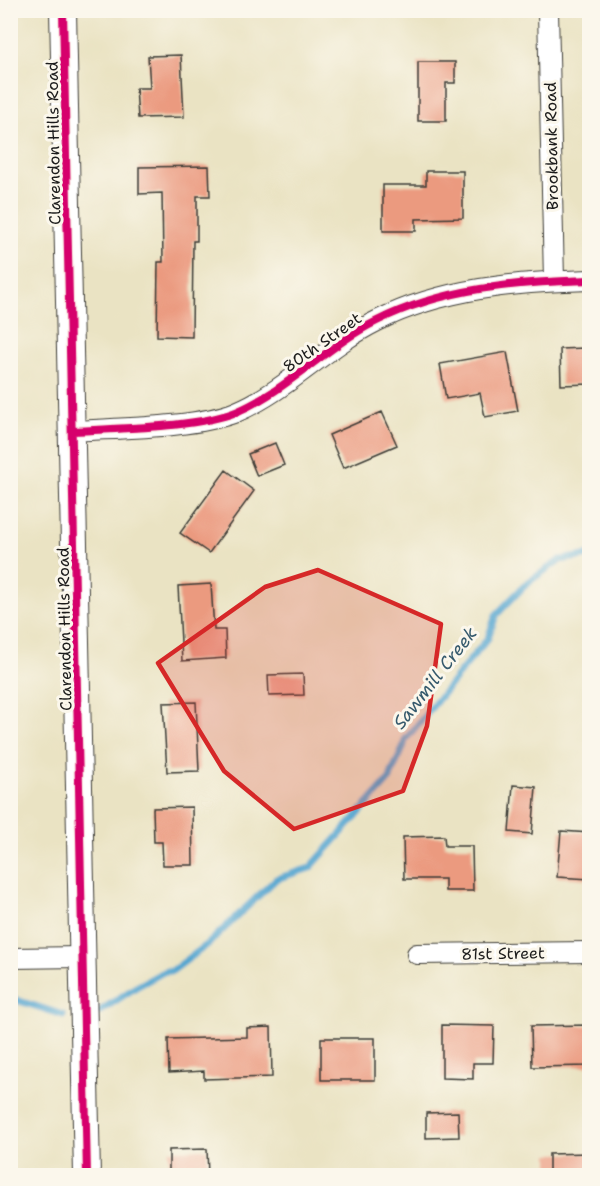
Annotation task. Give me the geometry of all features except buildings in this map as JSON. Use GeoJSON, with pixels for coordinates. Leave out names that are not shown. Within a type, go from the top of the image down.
{"type":"FeatureCollection","features":[{"type":"Feature","properties":{"kind":"street","name":"Clarendon Hills Road"},"geometry":{"type":"LineString","coordinates":[[63,10],[87,1176]]}},
{"type":"Feature","properties":{"kind":"street","name":"Brookbank Road"},"geometry":{"type":"LineString","coordinates":[[548,10],[554,281]]}},
{"type":"Feature","properties":{"kind":"street","name":"80th Street"},"geometry":{"type":"LineString","coordinates":[[73,431],[202,420],[234,413],[269,395],[376,321],[413,306],[491,286],[590,280]]}},
{"type":"Feature","properties":{"kind":"street","name":"81st Street"},"geometry":{"type":"LineString","coordinates":[[417,954],[590,952]]}},
{"type":"Feature","properties":{"kind":"street"},"geometry":{"type":"LineString","coordinates":[[10,958],[83,957]]}},
{"type":"Feature","properties":{"kind":"highlighted area"},"geometry":{"type":"Polygon","coordinates":[[[318,570],[441,624],[427,726],[403,791],[294,829],[224,771],[158,663],[265,587],[318,570]]]}},
{"type":"Feature","properties":{"kind":"waterway","name":"Sawmill Creek"},"geometry":{"type":"LineString","coordinates":[[97,1013],[136,987],[165,971],[172,971],[208,944],[276,879],[310,868],[390,779],[405,740],[488,638],[496,615],[527,583],[560,560],[590,555]]}},
{"type":"Feature","properties":{"kind":"waterway","name":"Sawmill Creek"},"geometry":{"type":"LineString","coordinates":[[10,998],[63,1015]]}},
{"type":"Feature","properties":{"kind":"cycle path"},"geometry":{"type":"LineString","coordinates":[[63,10],[87,1176]]}},
{"type":"Feature","properties":{"kind":"cycle path"},"geometry":{"type":"LineString","coordinates":[[73,431],[179,424],[219,417],[255,403],[358,331],[402,310],[427,301],[480,289],[590,280]]}}]}
